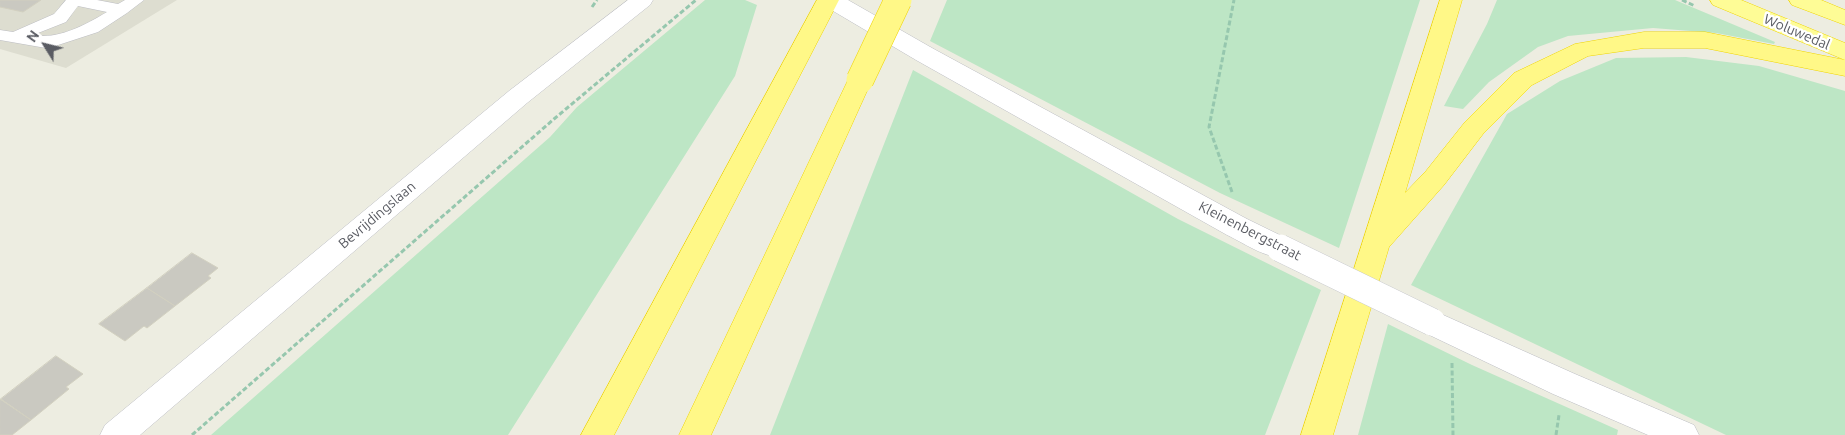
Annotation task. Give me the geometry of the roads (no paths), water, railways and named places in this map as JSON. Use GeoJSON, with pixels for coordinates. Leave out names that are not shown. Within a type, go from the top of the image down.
{"type":"FeatureCollection","features":[{"type":"Feature","properties":{"kind":"highway"},"geometry":{"type":"LineString","coordinates":[[597,435],[811,31],[830,0]]}},
{"type":"Feature","properties":{"kind":"highway"},"geometry":{"type":"LineString","coordinates":[[695,435],[898,0]]}},
{"type":"Feature","properties":{"kind":"highway","name":"Woluwedal"},"geometry":{"type":"LineString","coordinates":[[1721,0],[1845,52]]}},
{"type":"Feature","properties":{"kind":"highway"},"geometry":{"type":"LineString","coordinates":[[1800,0],[1845,18]]}},
{"type":"Feature","properties":{"kind":"highway"},"geometry":{"type":"LineString","coordinates":[[1317,435],[1451,2]]}},
{"type":"Feature","properties":{"kind":"highway"},"geometry":{"type":"LineString","coordinates":[[1376,243],[1435,178],[1474,128],[1523,80],[1583,49],[1644,40],[1705,40],[1845,68]]}},
{"type":"Feature","properties":{"kind":"street","name":"Bevrijdingslaan"},"geometry":{"type":"LineString","coordinates":[[116,435],[518,97],[642,0]]}},
{"type":"Feature","properties":{"kind":"street","name":"Kleinenbergstraat"},"geometry":{"type":"LineString","coordinates":[[830,0],[924,54],[1280,248],[1564,384],[1683,435]]}},
{"type":"Feature","properties":{"kind":"lane"},"geometry":{"type":"LineString","coordinates":[[7,36],[60,18],[74,0],[122,10]]}},
{"type":"Feature","properties":{"kind":"lane"},"geometry":{"type":"LineString","coordinates":[[7,36],[46,44],[92,28],[136,0]]}}]}
